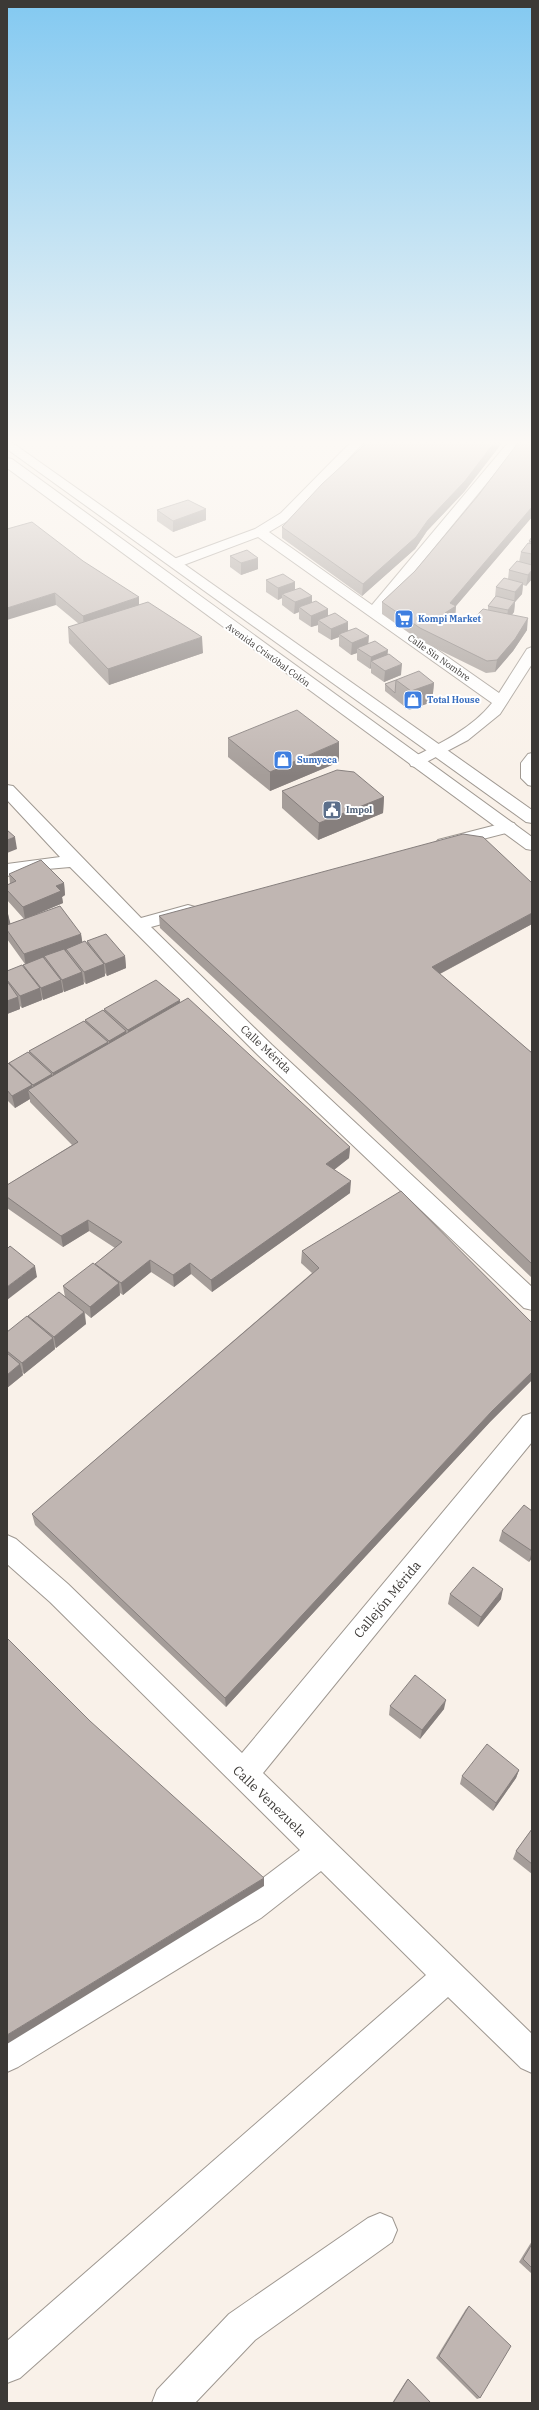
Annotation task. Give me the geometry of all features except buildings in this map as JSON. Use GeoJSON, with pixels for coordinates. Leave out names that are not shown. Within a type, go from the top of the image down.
{"type":"FeatureCollection","features":[{"type":"Feature","properties":{"kind":"street","name":"Avenida Cristóbal Colón"},"geometry":{"type":"LineString","coordinates":[[129,551],[532,845]]}},
{"type":"Feature","properties":{"kind":"street","name":"Avenida Cristóbal Colón"},"geometry":{"type":"LineString","coordinates":[[160,551],[532,818]]}},
{"type":"Feature","properties":{"kind":"street"},"geometry":{"type":"LineString","coordinates":[[176,563],[207,551]]}},
{"type":"Feature","properties":{"kind":"street","name":"Calle Sin Nombre"},"geometry":{"type":"LineString","coordinates":[[288,551],[501,702]]}},
{"type":"Feature","properties":{"kind":"street"},"geometry":{"type":"LineString","coordinates":[[374,612],[424,551]]}},
{"type":"Feature","properties":{"kind":"street"},"geometry":{"type":"LineString","coordinates":[[417,762],[438,752],[485,719],[501,702],[528,667],[532,652]]}},
{"type":"Feature","properties":{"kind":"street","name":"Calle Mérida"},"geometry":{"type":"LineString","coordinates":[[7,790],[73,861],[137,925],[532,1301]]}},
{"type":"Feature","properties":{"kind":"street"},"geometry":{"type":"LineString","coordinates":[[431,847],[508,827]]}},
{"type":"Feature","properties":{"kind":"street"},"geometry":{"type":"LineString","coordinates":[[7,870],[36,864],[73,861]]}},
{"type":"Feature","properties":{"kind":"street"},"geometry":{"type":"LineString","coordinates":[[137,925],[207,906]]}},
{"type":"Feature","properties":{"kind":"street","name":"Callejón Mérida"},"geometry":{"type":"LineString","coordinates":[[243,1774],[529,1432]]}},
{"type":"Feature","properties":{"kind":"street","name":"Calle Venezuela"},"geometry":{"type":"LineString","coordinates":[[7,1547],[59,1593],[532,2057]]}},
{"type":"Feature","properties":{"kind":"street"},"geometry":{"type":"LineString","coordinates":[[7,2056],[250,1907],[322,1851]]}},
{"type":"Feature","properties":{"kind":"street"},"geometry":{"type":"LineString","coordinates":[[7,2365],[449,1975]]}},
{"type":"Feature","properties":{"kind":"street"},"geometry":{"type":"LineString","coordinates":[[170,2403],[242,2327],[380,2230]]}},
{"type":"Feature","properties":{"kind":"lane"},"geometry":{"type":"LineString","coordinates":[[532,756],[527,763],[527,778],[532,784]]}},
{"type":"Feature","properties":{"kind":"place","name":"Kompi Market"},"geometry":{"type":"Point","coordinates":[404,619]}},
{"type":"Feature","properties":{"kind":"place","name":"Total House"},"geometry":{"type":"Point","coordinates":[413,700]}},
{"type":"Feature","properties":{"kind":"place","name":"Sumyeca"},"geometry":{"type":"Point","coordinates":[283,760]}},
{"type":"Feature","properties":{"kind":"place","name":"Impol"},"geometry":{"type":"Point","coordinates":[332,810]}}]}
